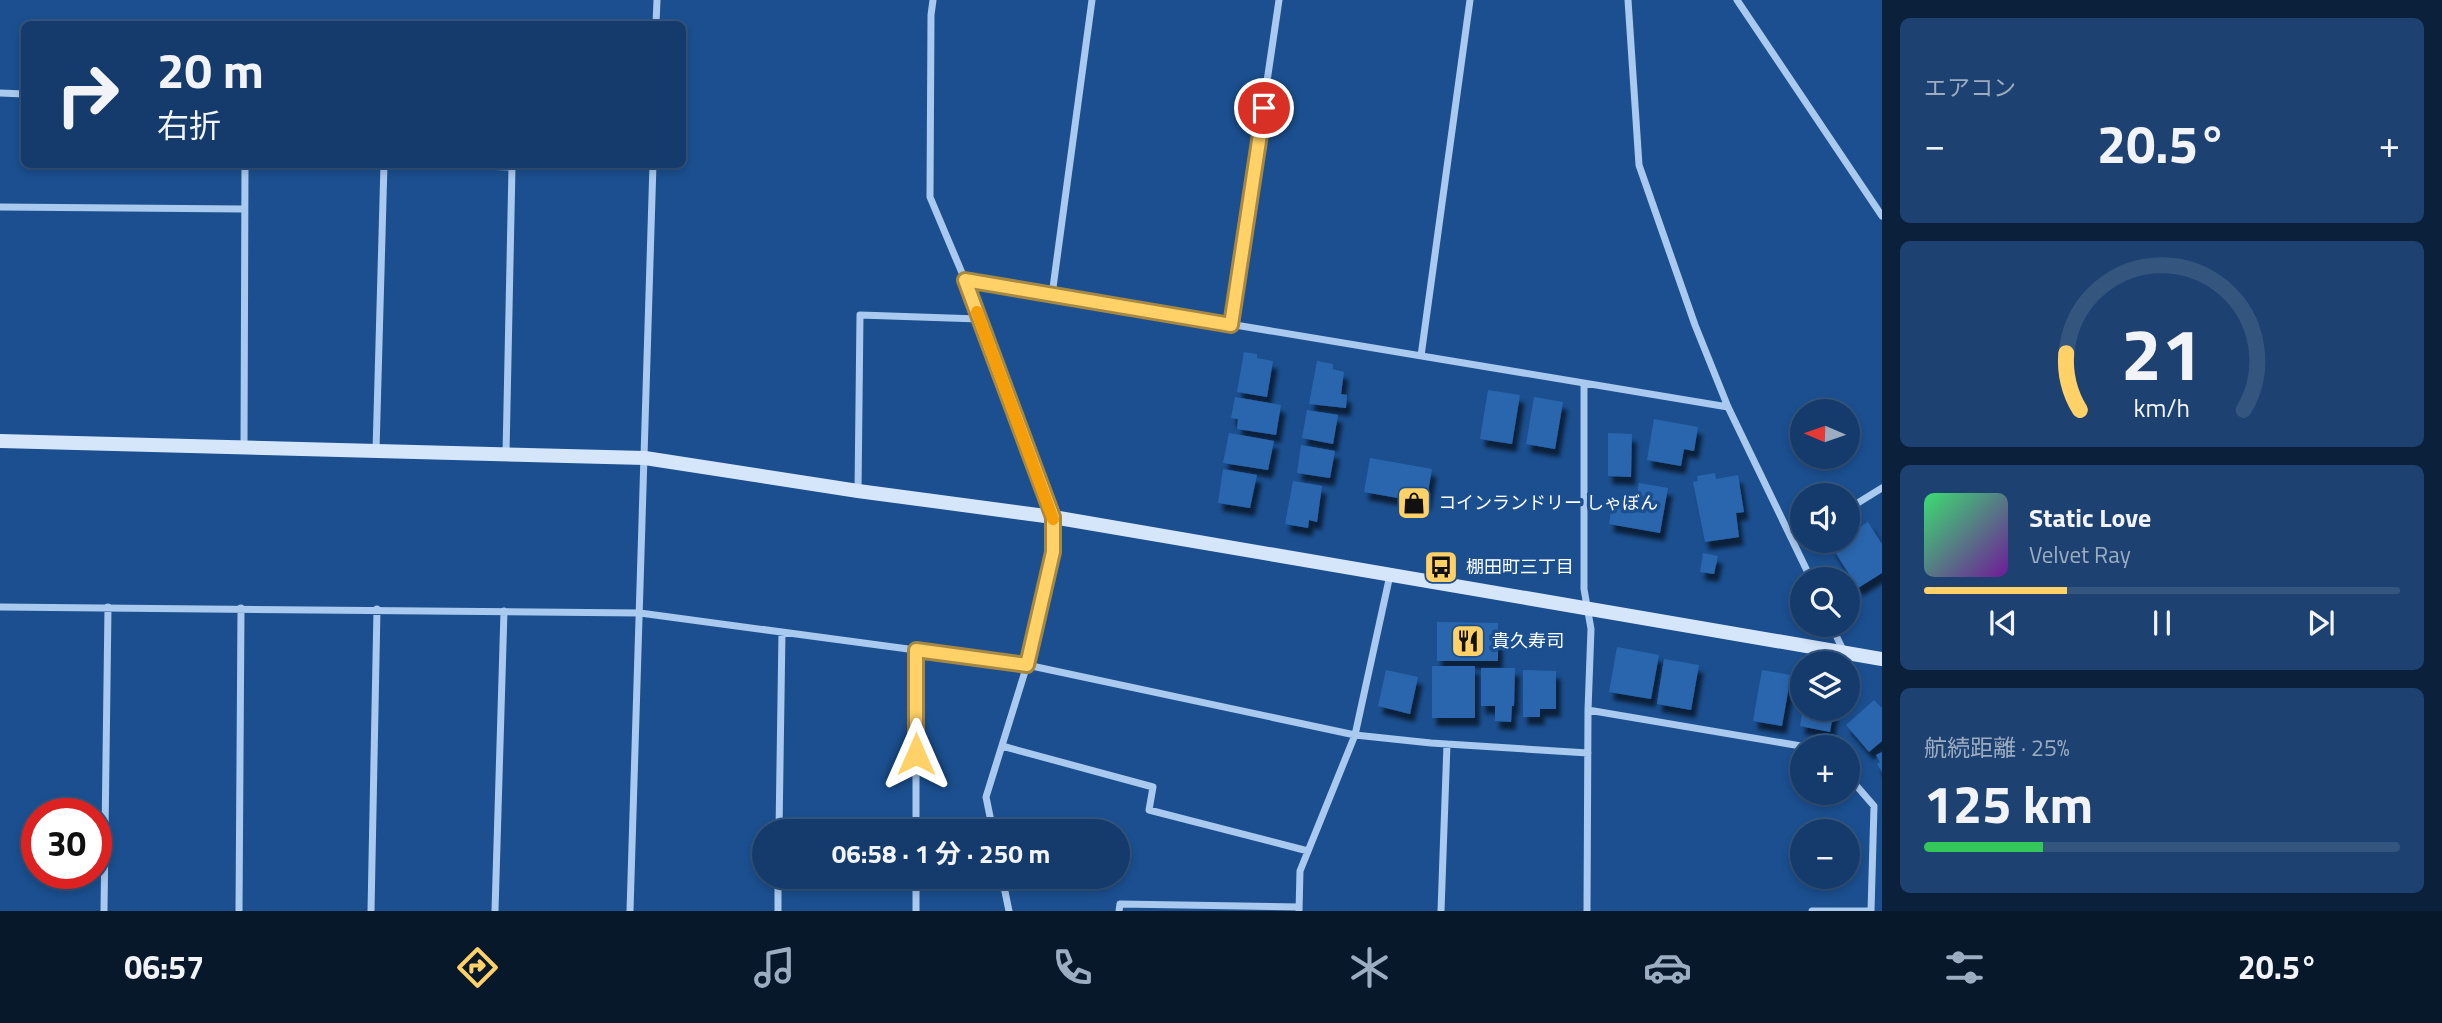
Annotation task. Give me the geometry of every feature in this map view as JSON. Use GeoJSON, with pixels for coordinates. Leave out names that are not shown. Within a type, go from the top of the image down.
{"type":"FeatureCollection","features":[{"type":"Feature","properties":{"kind":"street"},"geometry":{"type":"LineString","coordinates":[[656,21],[657,0]]}},
{"type":"Feature","properties":{"kind":"street"},"geometry":{"type":"LineString","coordinates":[[933,0],[930,197],[965,280],[1053,517],[1053,552],[1027,665],[986,797],[991,819]]}},
{"type":"Feature","properties":{"kind":"street"},"geometry":{"type":"LineString","coordinates":[[1052,295],[1092,0]]}},
{"type":"Feature","properties":{"kind":"street"},"geometry":{"type":"LineString","coordinates":[[1231,325],[1279,0]]}},
{"type":"Feature","properties":{"kind":"street"},"geometry":{"type":"LineString","coordinates":[[1421,356],[1470,0]]}},
{"type":"Feature","properties":{"kind":"street"},"geometry":{"type":"LineString","coordinates":[[1628,0],[1639,165],[1695,325],[1728,407],[1790,535]]}},
{"type":"Feature","properties":{"kind":"street"},"geometry":{"type":"LineString","coordinates":[[1737,0],[1882,216]]}},
{"type":"Feature","properties":{"kind":"street"},"geometry":{"type":"LineString","coordinates":[[0,93],[21,94]]}},
{"type":"Feature","properties":{"kind":"street"},"geometry":{"type":"LineString","coordinates":[[244,168],[244,447]]}},
{"type":"Feature","properties":{"kind":"street"},"geometry":{"type":"LineString","coordinates":[[376,451],[384,168]]}},
{"type":"Feature","properties":{"kind":"street"},"geometry":{"type":"LineString","coordinates":[[506,454],[512,168]]}},
{"type":"Feature","properties":{"kind":"street"},"geometry":{"type":"LineString","coordinates":[[630,911],[653,168]]}},
{"type":"Feature","properties":{"kind":"street"},"geometry":{"type":"LineString","coordinates":[[0,207],[244,209]]}},
{"type":"Feature","properties":{"kind":"street"},"geometry":{"type":"LineString","coordinates":[[965,280],[1728,407]]}},
{"type":"Feature","properties":{"kind":"street"},"geometry":{"type":"LineString","coordinates":[[858,491],[860,315],[979,319]]}},
{"type":"Feature","properties":{"kind":"street"},"geometry":{"type":"LineString","coordinates":[[1584,383],[1584,589],[1591,629],[1587,911]]}},
{"type":"Feature","properties":{"kind":"street"},"geometry":{"type":"LineString","coordinates":[[0,441],[645,458],[858,491],[1053,517],[1833,651]]}},
{"type":"Feature","properties":{"kind":"street"},"geometry":{"type":"LineString","coordinates":[[1860,502],[1882,488]]}},
{"type":"Feature","properties":{"kind":"street"},"geometry":{"type":"LineString","coordinates":[[1119,911],[1120,904],[1299,909],[1300,871],[1355,735],[1390,575]]}},
{"type":"Feature","properties":{"kind":"street"},"geometry":{"type":"LineString","coordinates":[[0,607],[640,613],[1027,665],[1355,735],[1588,753]]}},
{"type":"Feature","properties":{"kind":"street"},"geometry":{"type":"LineString","coordinates":[[104,911],[108,607]]}},
{"type":"Feature","properties":{"kind":"street"},"geometry":{"type":"LineString","coordinates":[[239,911],[241,608]]}},
{"type":"Feature","properties":{"kind":"street"},"geometry":{"type":"LineString","coordinates":[[371,911],[377,609]]}},
{"type":"Feature","properties":{"kind":"street"},"geometry":{"type":"LineString","coordinates":[[495,911],[503,611]]}},
{"type":"Feature","properties":{"kind":"street"},"geometry":{"type":"LineString","coordinates":[[779,819],[782,632]]}},
{"type":"Feature","properties":{"kind":"street"},"geometry":{"type":"LineString","coordinates":[[916,650],[916,819]]}},
{"type":"Feature","properties":{"kind":"street"},"geometry":{"type":"LineString","coordinates":[[1860,655],[1882,659]]}},
{"type":"Feature","properties":{"kind":"street"},"geometry":{"type":"LineString","coordinates":[[1588,710],[1790,744]]}},
{"type":"Feature","properties":{"kind":"street"},"geometry":{"type":"LineString","coordinates":[[1441,911],[1447,744]]}},
{"type":"Feature","properties":{"kind":"street"},"geometry":{"type":"LineString","coordinates":[[1002,746],[1153,787],[1149,810],[1308,851]]}},
{"type":"Feature","properties":{"kind":"street"},"geometry":{"type":"LineString","coordinates":[[1812,911],[1871,911],[1874,806],[1860,790]]}},
{"type":"Feature","properties":{"kind":"street"},"geometry":{"type":"LineString","coordinates":[[778,889],[778,911]]}},
{"type":"Feature","properties":{"kind":"street"},"geometry":{"type":"LineString","coordinates":[[916,889],[916,911]]}},
{"type":"Feature","properties":{"kind":"street"},"geometry":{"type":"LineString","coordinates":[[1004,889],[1009,911]]}},
{"type":"Feature","properties":{"kind":"building"},"geometry":{"type":"Polygon","coordinates":[[[1244,352],[1273,361],[1267,397],[1237,392],[1244,352]]]}},
{"type":"Feature","properties":{"kind":"building"},"geometry":{"type":"Polygon","coordinates":[[[1317,361],[1333,364],[1333,369],[1344,372],[1341,394],[1347,395],[1346,408],[1309,404],[1317,361]]]}},
{"type":"Feature","properties":{"kind":"building"},"geometry":{"type":"Polygon","coordinates":[[[1488,390],[1520,395],[1512,444],[1480,439],[1488,390]]]}},
{"type":"Feature","properties":{"kind":"building"},"geometry":{"type":"Polygon","coordinates":[[[1235,397],[1281,405],[1276,435],[1237,429],[1238,419],[1231,418],[1235,397]]]}},
{"type":"Feature","properties":{"kind":"building"},"geometry":{"type":"Polygon","coordinates":[[[1534,397],[1563,402],[1555,449],[1526,444],[1534,397]]]}},
{"type":"Feature","properties":{"kind":"building"},"geometry":{"type":"Polygon","coordinates":[[[1307,410],[1338,415],[1333,444],[1302,438],[1307,410]]]}},
{"type":"Feature","properties":{"kind":"building"},"geometry":{"type":"Polygon","coordinates":[[[1654,419],[1698,427],[1694,451],[1684,449],[1681,466],[1647,460],[1654,419]]]}},
{"type":"Feature","properties":{"kind":"building"},"geometry":{"type":"Polygon","coordinates":[[[1229,433],[1274,441],[1268,470],[1223,463],[1229,433]]]}},
{"type":"Feature","properties":{"kind":"building"},"geometry":{"type":"Polygon","coordinates":[[[1608,433],[1632,434],[1631,477],[1608,476],[1608,433]]]}},
{"type":"Feature","properties":{"kind":"building"},"geometry":{"type":"Polygon","coordinates":[[[1301,445],[1335,451],[1330,478],[1297,473],[1301,445]]]}},
{"type":"Feature","properties":{"kind":"building"},"geometry":{"type":"Polygon","coordinates":[[[1370,458],[1432,469],[1426,503],[1364,492],[1370,458]]]}},
{"type":"Feature","properties":{"kind":"building"},"geometry":{"type":"Polygon","coordinates":[[[1223,469],[1257,475],[1250,508],[1218,503],[1223,469]]]}},
{"type":"Feature","properties":{"kind":"building"},"geometry":{"type":"Polygon","coordinates":[[[1715,473],[1716,479],[1738,475],[1744,512],[1736,513],[1739,537],[1705,542],[1693,482],[1698,481],[1697,476],[1715,473]]]}},
{"type":"Feature","properties":{"kind":"building"},"geometry":{"type":"Polygon","coordinates":[[[1293,481],[1322,486],[1317,522],[1309,520],[1308,528],[1285,524],[1293,481]]]}},
{"type":"Feature","properties":{"kind":"building"},"geometry":{"type":"Polygon","coordinates":[[[1639,483],[1668,488],[1660,533],[1609,524],[1613,499],[1635,503],[1639,483]]]}},
{"type":"Feature","properties":{"kind":"building"},"geometry":{"type":"Polygon","coordinates":[[[1868,522],[1882,544],[1882,573],[1860,587],[1860,567],[1844,567],[1836,553],[1860,553],[1860,527],[1868,522]]]}},
{"type":"Feature","properties":{"kind":"building"},"geometry":{"type":"Polygon","coordinates":[[[1703,553],[1718,556],[1714,574],[1700,572],[1703,553]]]}},
{"type":"Feature","properties":{"kind":"building"},"geometry":{"type":"Polygon","coordinates":[[[1437,622],[1498,623],[1498,661],[1437,661],[1437,622]]]}},
{"type":"Feature","properties":{"kind":"building"},"geometry":{"type":"Polygon","coordinates":[[[1617,647],[1659,655],[1651,699],[1609,692],[1617,647]]]}},
{"type":"Feature","properties":{"kind":"building"},"geometry":{"type":"Polygon","coordinates":[[[1664,659],[1699,665],[1691,710],[1657,704],[1664,659]]]}},
{"type":"Feature","properties":{"kind":"building"},"geometry":{"type":"Polygon","coordinates":[[[1432,666],[1475,666],[1475,718],[1432,718],[1432,666]]]}},
{"type":"Feature","properties":{"kind":"building"},"geometry":{"type":"Polygon","coordinates":[[[1481,668],[1515,668],[1511,722],[1495,721],[1495,706],[1481,706],[1481,668]]]}},
{"type":"Feature","properties":{"kind":"building"},"geometry":{"type":"Polygon","coordinates":[[[1386,670],[1418,677],[1410,714],[1378,706],[1386,670]]]}},
{"type":"Feature","properties":{"kind":"building"},"geometry":{"type":"Polygon","coordinates":[[[1523,670],[1556,671],[1556,709],[1540,709],[1540,717],[1523,717],[1523,670]]]}},
{"type":"Feature","properties":{"kind":"building"},"geometry":{"type":"Polygon","coordinates":[[[1762,670],[1790,675],[1782,726],[1753,721],[1762,670]]]}},
{"type":"Feature","properties":{"kind":"building"},"geometry":{"type":"Polygon","coordinates":[[[1874,700],[1882,708],[1882,741],[1869,752],[1860,741],[1860,735],[1855,735],[1846,725],[1850,721],[1860,721],[1860,712],[1874,700]]]}},
{"type":"Feature","properties":{"kind":"building"},"geometry":{"type":"Polygon","coordinates":[[[1801,721],[1832,721],[1830,732],[1800,726],[1801,721]]]}},
{"type":"Feature","properties":{"kind":"building"},"geometry":{"type":"Polygon","coordinates":[[[1882,752],[1882,772],[1876,755],[1882,752]]]}},
{"type":"Feature","properties":{"kind":"slow traffic"},"geometry":{"type":"LineString","coordinates":[[977,312],[1053,519]]}},
{"type":"Feature","properties":{"kind":"place","name":"コインランドリー しゃぼん"},"geometry":{"type":"Point","coordinates":[1414,503]}},
{"type":"Feature","properties":{"kind":"place","name":"棚田町三丁目"},"geometry":{"type":"Point","coordinates":[1441,567]}},
{"type":"Feature","properties":{"kind":"place","name":"貴久寿司"},"geometry":{"type":"Point","coordinates":[1468,641]}},
{"type":"Feature","properties":{"kind":"route"},"geometry":{"type":"LineString","coordinates":[[916,754],[916,650],[1027,665],[1053,552],[1053,517],[965,280],[1231,325],[1264,108]]}}]}
